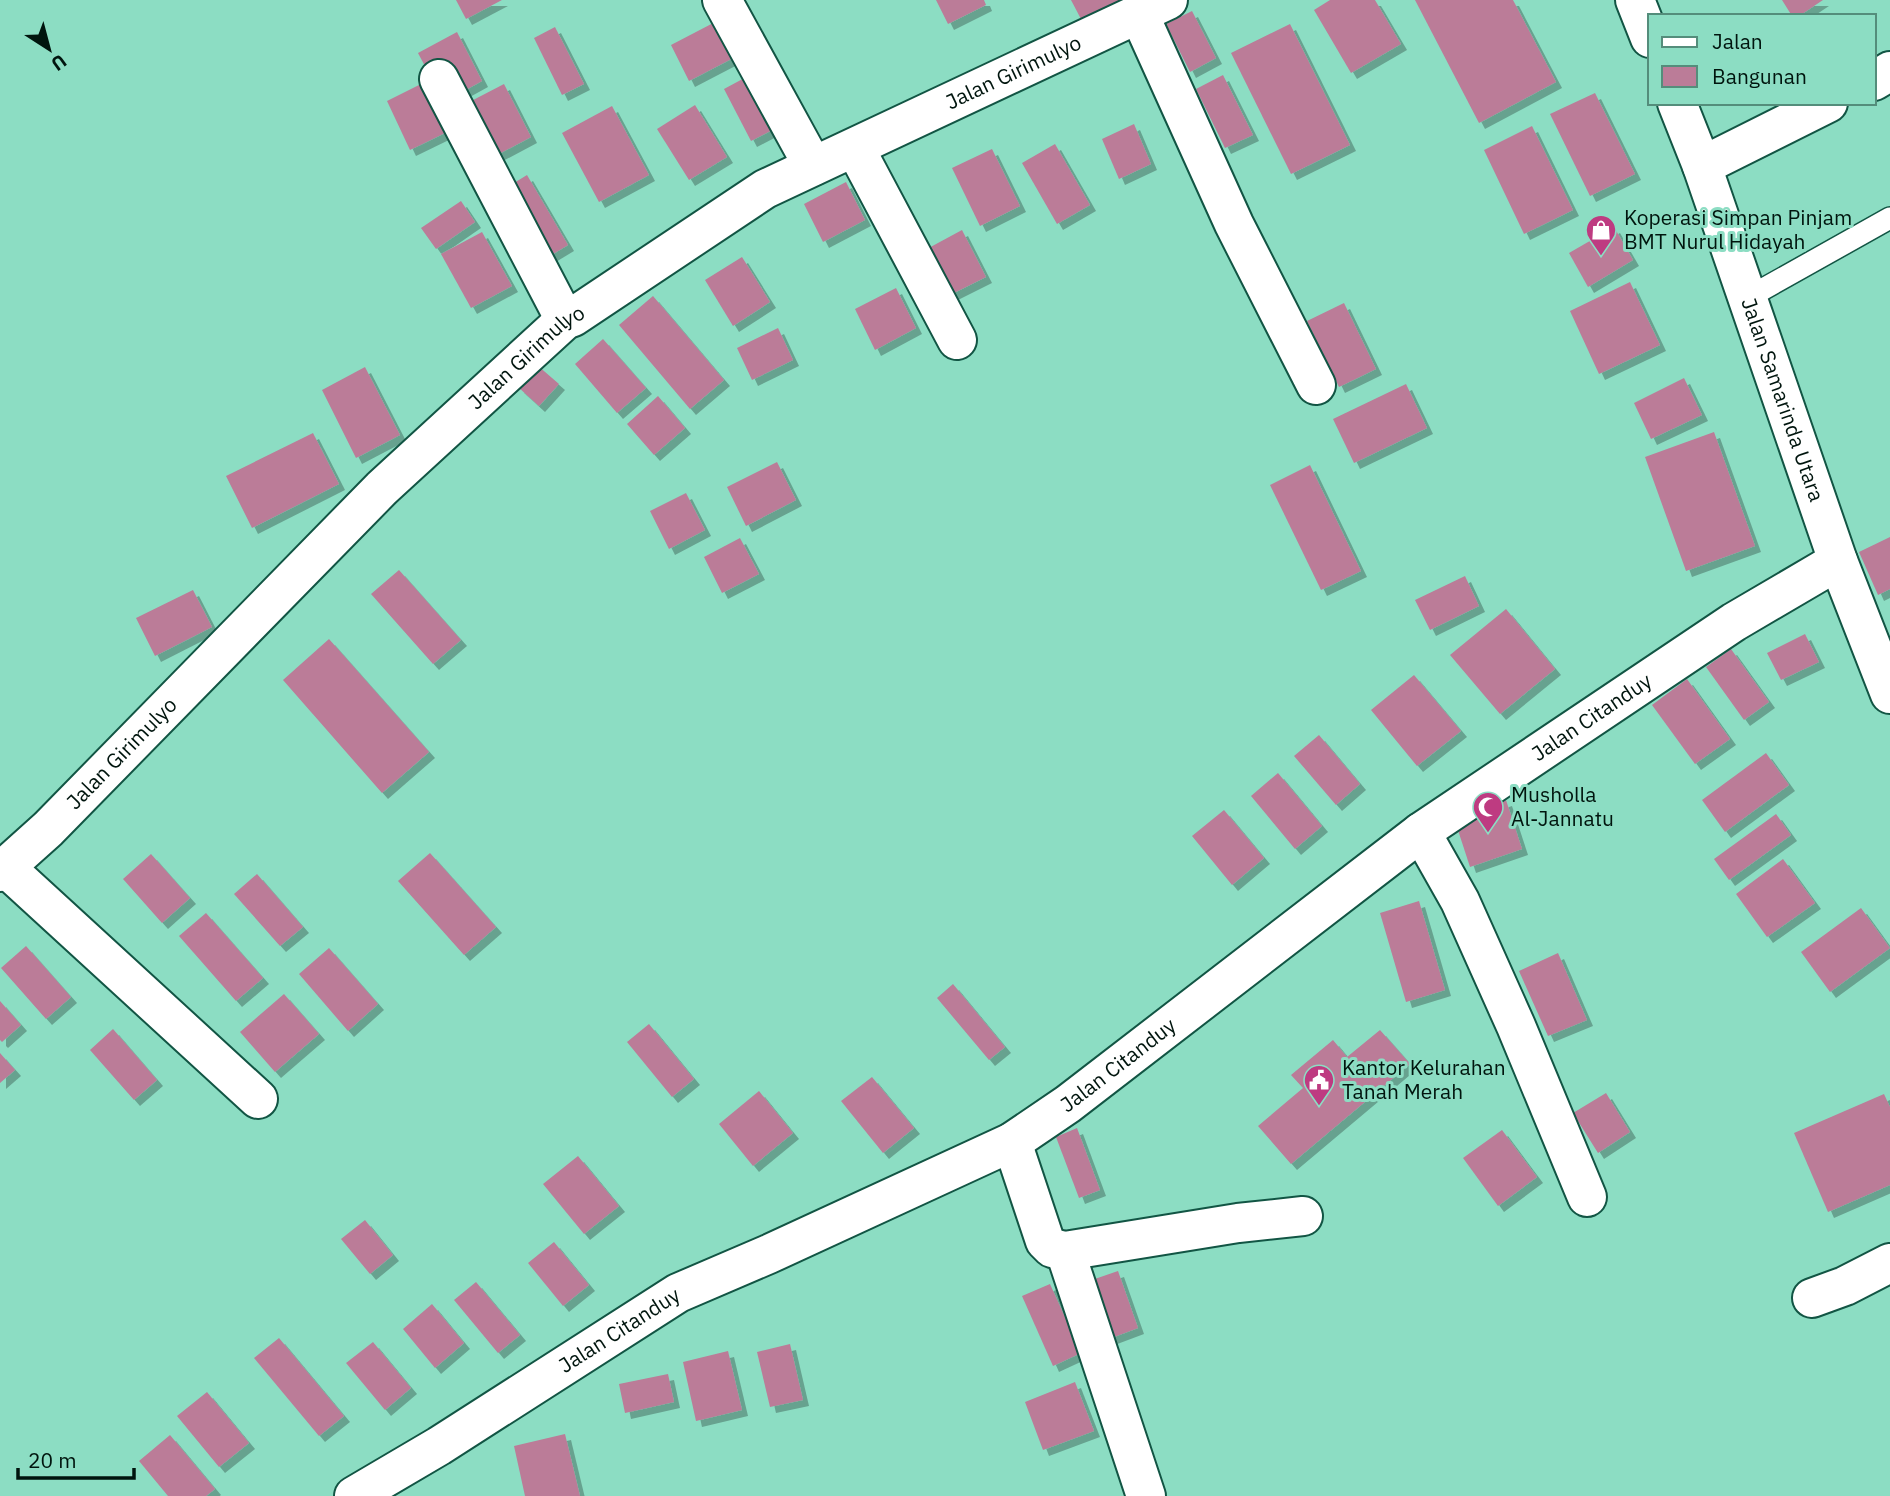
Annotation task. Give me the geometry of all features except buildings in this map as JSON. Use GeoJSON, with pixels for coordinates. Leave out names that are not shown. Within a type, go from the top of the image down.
{"type":"FeatureCollection","features":[{"type":"Feature","properties":{"kind":"main road"},"geometry":{"type":"LineString","coordinates":[[722,0],[814,166]]}},
{"type":"Feature","properties":{"kind":"main road"},"geometry":{"type":"LineString","coordinates":[[1635,0],[1648,33]]}},
{"type":"Feature","properties":{"kind":"main road"},"geometry":{"type":"LineString","coordinates":[[1156,5],[1234,224],[1316,385]]}},
{"type":"Feature","properties":{"kind":"main road","name":"Jalan Girimulyo"},"geometry":{"type":"LineString","coordinates":[[3,870],[48,829],[382,488],[565,320],[765,189],[1156,5]]}},
{"type":"Feature","properties":{"kind":"main road"},"geometry":{"type":"LineString","coordinates":[[439,79],[565,320]]}},
{"type":"Feature","properties":{"kind":"main road","name":"Jalan Samarinda Utara"},"geometry":{"type":"LineString","coordinates":[[1678,105],[1748,297],[1838,562],[1890,694]]}},
{"type":"Feature","properties":{"kind":"main road"},"geometry":{"type":"LineString","coordinates":[[1702,166],[1824,105]]}},
{"type":"Feature","properties":{"kind":"main road"},"geometry":{"type":"LineString","coordinates":[[855,148],[957,340]]}},
{"type":"Feature","properties":{"kind":"main road","name":"Jalan Citanduy"},"geometry":{"type":"LineString","coordinates":[[354,1496],[439,1446],[678,1293],[1012,1142],[1068,1104],[1421,832],[1734,622],[1838,562]]}},
{"type":"Feature","properties":{"kind":"main road"},"geometry":{"type":"LineString","coordinates":[[1421,832],[1460,901],[1516,1026],[1587,1197]]}},
{"type":"Feature","properties":{"kind":"main road"},"geometry":{"type":"LineString","coordinates":[[3,870],[258,1098]]}},
{"type":"Feature","properties":{"kind":"main road"},"geometry":{"type":"LineString","coordinates":[[1012,1142],[1045,1241],[1052,1248],[1065,1251],[1238,1223],[1303,1216]]}},
{"type":"Feature","properties":{"kind":"main road"},"geometry":{"type":"LineString","coordinates":[[1065,1251],[1146,1496]]}},
{"type":"Feature","properties":{"kind":"main road"},"geometry":{"type":"LineString","coordinates":[[1812,1298],[1845,1286],[1890,1263]]}},
{"type":"Feature","properties":{"kind":"lane"},"geometry":{"type":"LineString","coordinates":[[1748,297],[1890,218]]}},
{"type":"Feature","properties":{"kind":"place","name":"Koperasi Simpan Pinjam BMT Nurul Hidayah"},"geometry":{"type":"Point","coordinates":[1601,257]}},
{"type":"Feature","properties":{"kind":"place","name":"Musholla Al-Jannatu"},"geometry":{"type":"Point","coordinates":[1488,834]}},
{"type":"Feature","properties":{"kind":"place","name":"Kantor Kelurahan Tanah Merah"},"geometry":{"type":"Point","coordinates":[1319,1107]}}]}
